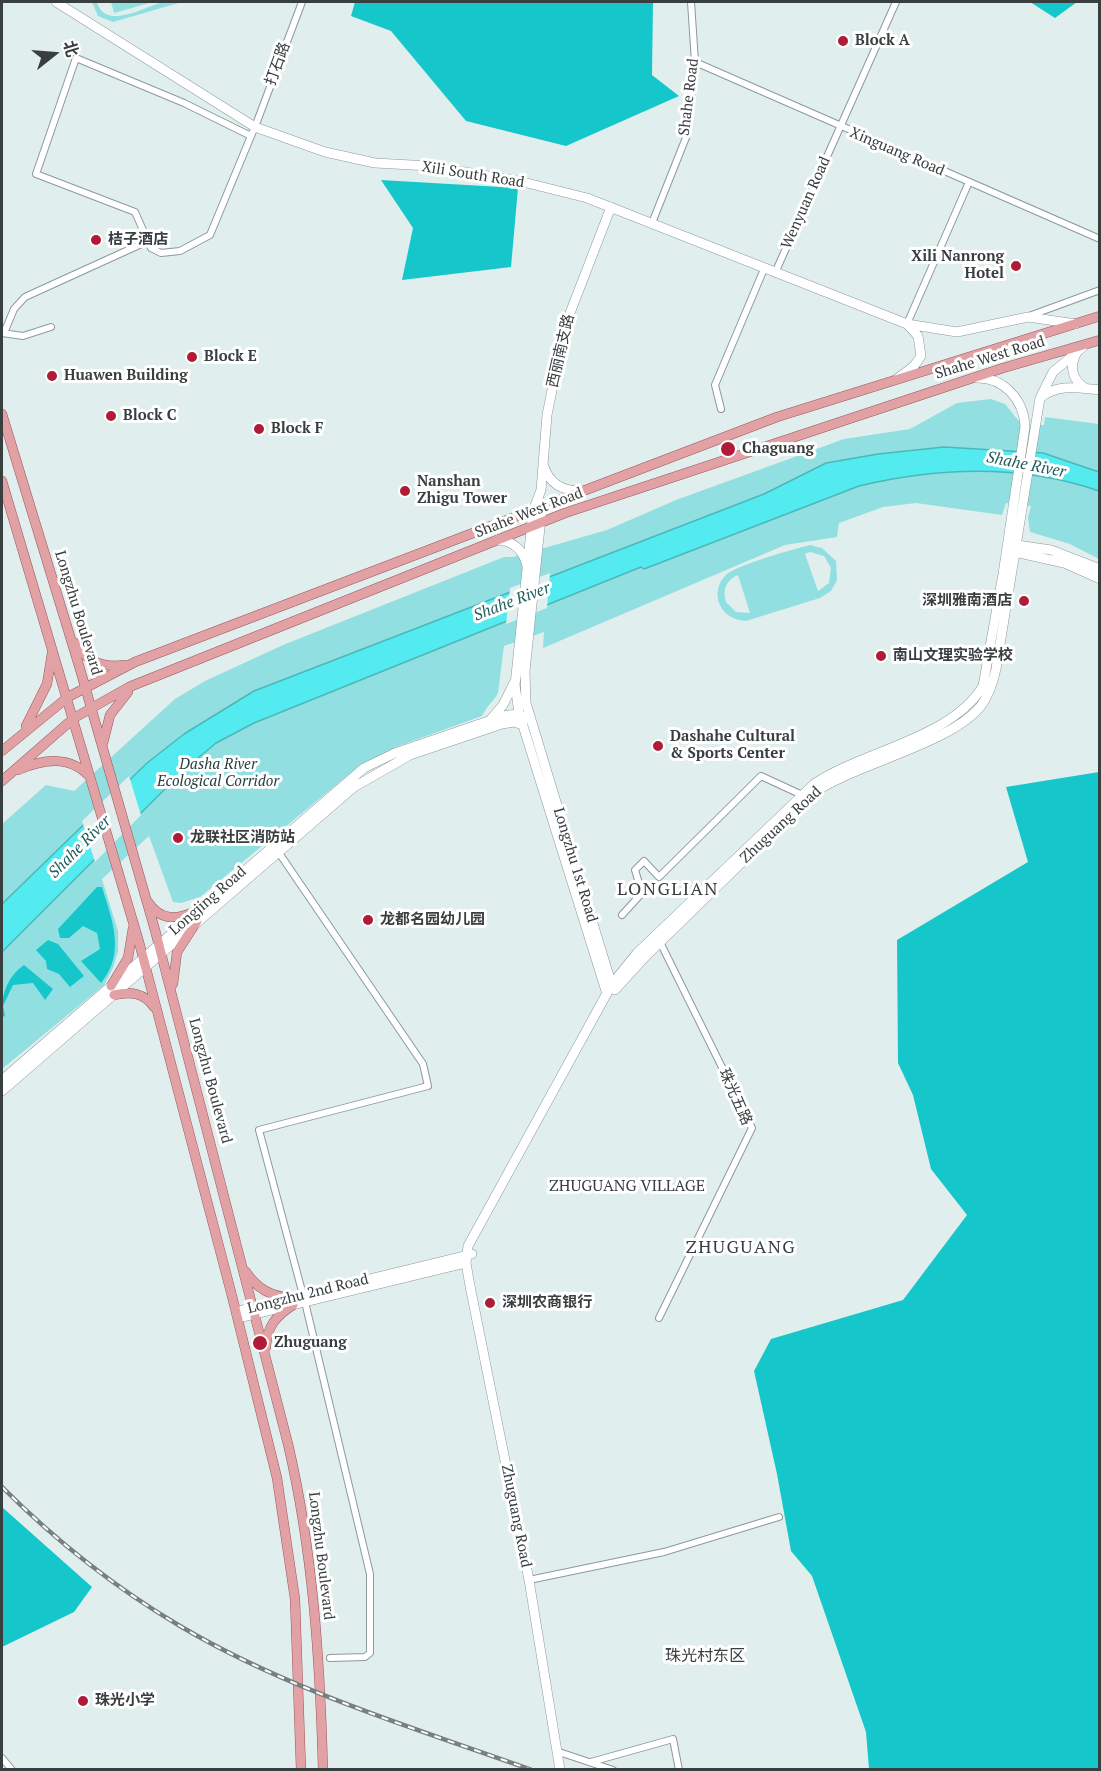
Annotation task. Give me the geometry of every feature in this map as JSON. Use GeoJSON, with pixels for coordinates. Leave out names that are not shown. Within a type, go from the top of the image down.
{"type":"FeatureCollection","features":[{"type":"Feature","properties":{"kind":"main road","name":"Shahe West Road"},"geometry":{"type":"LineString","coordinates":[[2,751],[68,697],[85,686],[135,663],[777,417],[1100,316]]}},
{"type":"Feature","properties":{"kind":"main road","name":"Shahe West Road"},"geometry":{"type":"LineString","coordinates":[[5,778],[74,718],[139,683],[536,525],[974,378],[1096,341]]}},
{"type":"Feature","properties":{"kind":"main road","name":"Longzhu Boulevard"},"geometry":{"type":"LineString","coordinates":[[2,414],[68,628],[146,897],[295,1474],[314,1597],[323,1770]]}},
{"type":"Feature","properties":{"kind":"main road","name":"Longzhu Boulevard"},"geometry":{"type":"LineString","coordinates":[[2,481],[133,920],[237,1315],[277,1478],[288,1538],[297,1629],[301,1770]]}},
{"type":"Feature","properties":{"kind":"main road"},"geometry":{"type":"LineString","coordinates":[[68,628],[79,650],[92,661],[113,666],[135,663]]}},
{"type":"Feature","properties":{"kind":"main road"},"geometry":{"type":"LineString","coordinates":[[17,737],[44,693],[51,671],[52,644]]}},
{"type":"Feature","properties":{"kind":"main road"},"geometry":{"type":"LineString","coordinates":[[104,751],[103,738],[110,715],[120,699],[139,683]]}},
{"type":"Feature","properties":{"kind":"main road"},"geometry":{"type":"LineString","coordinates":[[5,778],[33,764],[57,760],[79,767],[92,779]]}},
{"type":"Feature","properties":{"kind":"main road"},"geometry":{"type":"LineString","coordinates":[[146,897],[156,912],[170,918],[196,916]]}},
{"type":"Feature","properties":{"kind":"main road"},"geometry":{"type":"LineString","coordinates":[[176,1011],[174,963],[196,916]]}},
{"type":"Feature","properties":{"kind":"main road"},"geometry":{"type":"LineString","coordinates":[[133,920],[128,958],[112,991],[143,996],[158,1015]]}},
{"type":"Feature","properties":{"kind":"main road"},"geometry":{"type":"LineString","coordinates":[[241,1262],[257,1286],[278,1297],[292,1301],[268,1330],[265,1356]]}},
{"type":"Feature","properties":{"kind":"street","name":"Xili South Road"},"geometry":{"type":"LineString","coordinates":[[56,2],[214,103],[253,132],[375,163],[429,166],[523,182],[611,207],[907,324],[957,332],[1028,316],[1076,324]]}},
{"type":"Feature","properties":{"kind":"street","name":"打石路"},"geometry":{"type":"LineString","coordinates":[[148,241],[155,251],[172,253],[210,235],[253,132],[302,2]]}},
{"type":"Feature","properties":{"kind":"street","name":"Shahe Road"},"geometry":{"type":"LineString","coordinates":[[652,223],[687,135],[695,62],[691,2]]}},
{"type":"Feature","properties":{"kind":"street","name":"Wenyuan Road"},"geometry":{"type":"LineString","coordinates":[[775,273],[896,2]]}},
{"type":"Feature","properties":{"kind":"street"},"geometry":{"type":"LineString","coordinates":[[51,327],[23,336],[3,333],[14,309],[25,297],[148,241],[135,212],[36,174],[76,58],[253,132]]}},
{"type":"Feature","properties":{"kind":"street","name":"Xinguang Road"},"geometry":{"type":"LineString","coordinates":[[695,62],[1100,239]]}},
{"type":"Feature","properties":{"kind":"street"},"geometry":{"type":"LineString","coordinates":[[892,381],[914,366],[921,356],[918,336],[907,324],[969,182]]}},
{"type":"Feature","properties":{"kind":"street","name":"西丽南支路"},"geometry":{"type":"LineString","coordinates":[[538,507],[549,404],[565,326],[611,207]]}},
{"type":"Feature","properties":{"kind":"street"},"geometry":{"type":"LineString","coordinates":[[721,410],[715,386],[764,268]]}},
{"type":"Feature","properties":{"kind":"street"},"geometry":{"type":"LineString","coordinates":[[1028,316],[1100,290]]}},
{"type":"Feature","properties":{"kind":"street","name":"Zhuguang Road"},"geometry":{"type":"LineString","coordinates":[[610,989],[813,793],[845,774],[948,731],[979,708],[990,690],[996,669],[1029,428],[1053,372],[1081,348],[1096,341]]}},
{"type":"Feature","properties":{"kind":"street"},"geometry":{"type":"LineString","coordinates":[[1081,348],[1073,360],[1072,372],[1077,382],[1085,388]]}},
{"type":"Feature","properties":{"kind":"street","name":"Zhuguang Road"},"geometry":{"type":"LineString","coordinates":[[974,378],[985,378],[1004,385],[1018,402],[1029,428]]}},
{"type":"Feature","properties":{"kind":"street"},"geometry":{"type":"LineString","coordinates":[[1040,398],[1047,392],[1061,387],[1100,390]]}},
{"type":"Feature","properties":{"kind":"street"},"geometry":{"type":"LineString","coordinates":[[542,461],[548,477],[558,486],[572,491],[590,490]]}},
{"type":"Feature","properties":{"kind":"street","name":"Longzhu 1st Road"},"geometry":{"type":"LineString","coordinates":[[538,507],[525,678],[527,722],[610,989]]}},
{"type":"Feature","properties":{"kind":"street","name":"Longzhu 1st Road"},"geometry":{"type":"LineString","coordinates":[[527,722],[520,715],[515,678],[527,569],[536,525]]}},
{"type":"Feature","properties":{"kind":"street"},"geometry":{"type":"LineString","coordinates":[[497,540],[507,541],[519,549],[527,569]]}},
{"type":"Feature","properties":{"kind":"street"},"geometry":{"type":"LineString","coordinates":[[1013,546],[1052,550],[1100,569]]}},
{"type":"Feature","properties":{"kind":"street"},"geometry":{"type":"LineString","coordinates":[[1013,546],[1064,563],[1100,579]]}},
{"type":"Feature","properties":{"kind":"street","name":"Zhuguang Road"},"geometry":{"type":"LineString","coordinates":[[560,1770],[559,1752],[529,1580],[468,1258],[472,1236],[610,989],[637,953],[800,794],[843,766],[957,716],[976,698],[987,673],[1013,546]]}},
{"type":"Feature","properties":{"kind":"street"},"geometry":{"type":"LineString","coordinates":[[486,722],[502,708],[515,678]]}},
{"type":"Feature","properties":{"kind":"street","name":"Longjing Road"},"geometry":{"type":"LineString","coordinates":[[2,1091],[364,768],[395,753],[486,722],[510,714],[520,715]]}},
{"type":"Feature","properties":{"kind":"street","name":"Longjing Road"},"geometry":{"type":"LineString","coordinates":[[276,848],[354,787],[383,769],[410,756],[502,724],[527,722]]}},
{"type":"Feature","properties":{"kind":"street"},"geometry":{"type":"LineString","coordinates":[[622,915],[642,893],[635,870],[644,861],[659,878],[761,776],[800,794]]}},
{"type":"Feature","properties":{"kind":"street"},"geometry":{"type":"LineString","coordinates":[[276,848],[423,1064],[428,1086],[259,1130],[304,1299],[370,1574],[370,1653],[365,1657],[330,1658]]}},
{"type":"Feature","properties":{"kind":"street","name":"珠光五路"},"geometry":{"type":"LineString","coordinates":[[659,1318],[752,1128],[660,942]]}},
{"type":"Feature","properties":{"kind":"street","name":"Longjing Road"},"geometry":{"type":"LineString","coordinates":[[2,1080],[112,991]]}},
{"type":"Feature","properties":{"kind":"street","name":"Longzhu 2nd Road"},"geometry":{"type":"LineString","coordinates":[[237,1315],[243,1317],[254,1311],[292,1301],[468,1258]]}},
{"type":"Feature","properties":{"kind":"street"},"geometry":{"type":"LineString","coordinates":[[529,1580],[664,1552],[778,1517]]}},
{"type":"Feature","properties":{"kind":"street"},"geometry":{"type":"LineString","coordinates":[[591,1762],[673,1740],[679,1770]]}},
{"type":"Feature","properties":{"kind":"street"},"geometry":{"type":"LineString","coordinates":[[559,1752],[613,1770]]}},
{"type":"Feature","properties":{"kind":"street"},"geometry":{"type":"LineString","coordinates":[[2,1758],[12,1770]]}},
{"type":"Feature","properties":{"kind":"green space"},"geometry":{"type":"Polygon","coordinates":[[[92,2],[97,2],[101,11],[116,16],[126,15],[163,2],[182,2],[113,22],[98,16],[92,2]]]}},
{"type":"Feature","properties":{"kind":"green space"},"geometry":{"type":"Polygon","coordinates":[[[111,2],[153,2],[114,13],[111,2]]]}},
{"type":"Feature","properties":{"kind":"green space","name":"Dasha River Ecological Corridor"},"geometry":{"type":"Polygon","coordinates":[[[991,399],[1005,404],[1022,425],[1044,425],[1045,417],[1099,424],[1099,559],[1070,544],[1030,532],[1028,518],[1031,506],[1006,503],[1002,515],[916,503],[883,507],[839,523],[837,537],[785,545],[543,648],[544,632],[504,646],[498,693],[482,716],[396,747],[358,767],[200,897],[181,903],[173,902],[149,836],[102,879],[118,931],[118,951],[113,968],[104,985],[2,1069],[2,824],[46,785],[74,791],[175,699],[205,681],[283,645],[504,557],[513,557],[607,530],[676,500],[844,439],[910,429],[957,403],[991,399]]]}},
{"type":"Feature","properties":{"kind":"green space"},"geometry":{"type":"Polygon","coordinates":[[[810,545],[822,548],[836,561],[837,580],[831,591],[820,598],[746,621],[728,615],[722,609],[718,601],[718,589],[726,575],[753,562],[810,545]],[[810,552],[805,554],[818,591],[829,583],[831,568],[824,556],[810,552]],[[738,575],[726,586],[724,593],[726,602],[736,612],[750,613],[738,575]]]}},
{"type":"Feature","properties":{"kind":"shaded area"},"geometry":{"type":"Polygon","coordinates":[[[355,2],[653,2],[652,75],[679,96],[566,146],[466,121],[391,31],[351,16],[355,2]]]}},
{"type":"Feature","properties":{"kind":"shaded area"},"geometry":{"type":"Polygon","coordinates":[[[1030,2],[1077,2],[1055,18],[1030,2]]]}},
{"type":"Feature","properties":{"kind":"shaded area"},"geometry":{"type":"Polygon","coordinates":[[[381,180],[518,188],[511,267],[402,280],[413,228],[381,180]]]}},
{"type":"Feature","properties":{"kind":"shaded area"},"geometry":{"type":"Polygon","coordinates":[[[1099,772],[1099,1769],[869,1769],[866,1732],[812,1576],[791,1551],[754,1371],[771,1339],[903,1300],[967,1215],[931,1169],[913,1095],[898,1063],[897,940],[1028,862],[1006,787],[1099,772]]]}},
{"type":"Feature","properties":{"kind":"shaded area"},"geometry":{"type":"Polygon","coordinates":[[[97,887],[102,887],[115,936],[113,960],[109,972],[101,983],[81,961],[100,949],[97,933],[83,926],[69,938],[60,938],[58,929],[97,887]]]}},
{"type":"Feature","properties":{"kind":"shaded area"},"geometry":{"type":"Polygon","coordinates":[[[48,940],[58,944],[84,976],[70,987],[59,974],[47,969],[46,961],[36,950],[48,940]]]}},
{"type":"Feature","properties":{"kind":"shaded area"},"geometry":{"type":"Polygon","coordinates":[[[24,965],[53,989],[45,1000],[33,983],[13,985],[3,1006],[5,1016],[2,1017],[2,1002],[6,988],[13,976],[24,965]]]}},
{"type":"Feature","properties":{"kind":"shaded area"},"geometry":{"type":"Polygon","coordinates":[[[2,1507],[92,1587],[74,1612],[2,1647],[2,1507]]]}},
{"type":"Feature","properties":{"kind":"water","name":"Shahe River"},"geometry":{"type":"Polygon","coordinates":[[[944,447],[1043,453],[1099,472],[1099,491],[1040,476],[980,471],[919,475],[859,486],[644,569],[641,567],[254,723],[216,743],[185,769],[2,952],[2,904],[147,763],[184,734],[254,691],[764,494],[826,463],[878,454],[944,447]]]}},
{"type":"Feature","properties":{"kind":"pier"},"geometry":{"type":"Polygon","coordinates":[[[550,573],[547,608],[506,624],[510,588],[550,573]]]}},
{"type":"Feature","properties":{"kind":"pier"},"geometry":{"type":"Polygon","coordinates":[[[129,776],[141,815],[95,862],[82,821],[129,776]]]}},
{"type":"Feature","properties":{"kind":"railway"},"geometry":{"type":"LineString","coordinates":[[2,1487],[43,1526],[109,1579],[156,1611],[221,1649],[308,1689],[532,1770]]}},
{"type":"Feature","properties":{"kind":"place","name":"Block A"},"geometry":{"type":"Point","coordinates":[843,41]}},
{"type":"Feature","properties":{"kind":"place","name":"桔子酒店"},"geometry":{"type":"Point","coordinates":[96,240]}},
{"type":"Feature","properties":{"kind":"place","name":"Xili Nanrong Hotel"},"geometry":{"type":"Point","coordinates":[1016,266]}},
{"type":"Feature","properties":{"kind":"place","name":"Block E"},"geometry":{"type":"Point","coordinates":[192,357]}},
{"type":"Feature","properties":{"kind":"place","name":"Huawen Building"},"geometry":{"type":"Point","coordinates":[52,376]}},
{"type":"Feature","properties":{"kind":"place","name":"Block C"},"geometry":{"type":"Point","coordinates":[111,416]}},
{"type":"Feature","properties":{"kind":"place","name":"Block F"},"geometry":{"type":"Point","coordinates":[259,429]}},
{"type":"Feature","properties":{"kind":"place","name":"Chaguang"},"geometry":{"type":"Point","coordinates":[728,449]}},
{"type":"Feature","properties":{"kind":"place","name":"Nanshan Zhigu Tower"},"geometry":{"type":"Point","coordinates":[405,491]}},
{"type":"Feature","properties":{"kind":"place","name":"深圳雅南酒店"},"geometry":{"type":"Point","coordinates":[1024,601]}},
{"type":"Feature","properties":{"kind":"place","name":"南山文理实验学校"},"geometry":{"type":"Point","coordinates":[881,656]}},
{"type":"Feature","properties":{"kind":"place","name":"Dashahe Cultural & Sports Center"},"geometry":{"type":"Point","coordinates":[658,746]}},
{"type":"Feature","properties":{"kind":"place","name":"龙联社区消防站"},"geometry":{"type":"Point","coordinates":[178,838]}},
{"type":"Feature","properties":{"kind":"place","name":"龙都名园幼儿园"},"geometry":{"type":"Point","coordinates":[368,920]}},
{"type":"Feature","properties":{"kind":"place","name":"深圳农商银行"},"geometry":{"type":"Point","coordinates":[490,1303]}},
{"type":"Feature","properties":{"kind":"place","name":"Zhuguang"},"geometry":{"type":"Point","coordinates":[260,1343]}},
{"type":"Feature","properties":{"kind":"place","name":"珠光小学"},"geometry":{"type":"Point","coordinates":[83,1701]}},
{"type":"Feature","properties":{"kind":"district","name":"LONGLIAN"},"geometry":{"type":"Point","coordinates":[668,890]}},
{"type":"Feature","properties":{"kind":"district","name":"ZHUGUANG VILLAGE"},"geometry":{"type":"Point","coordinates":[627,1186]}},
{"type":"Feature","properties":{"kind":"district","name":"ZHUGUANG"},"geometry":{"type":"Point","coordinates":[741,1248]}},
{"type":"Feature","properties":{"kind":"district","name":"珠光村东区"},"geometry":{"type":"Point","coordinates":[705,1656]}}]}
